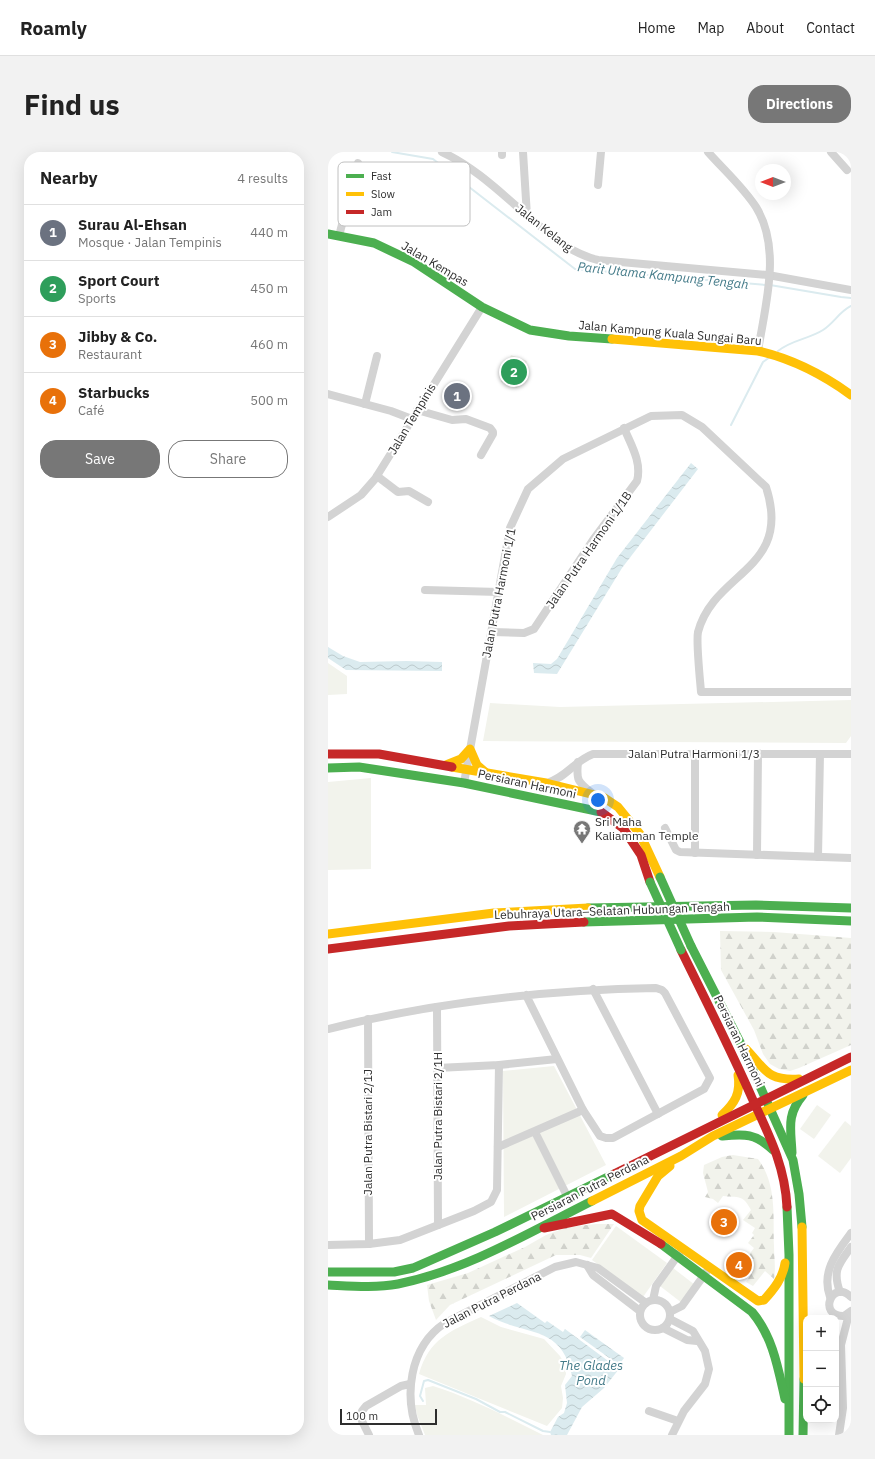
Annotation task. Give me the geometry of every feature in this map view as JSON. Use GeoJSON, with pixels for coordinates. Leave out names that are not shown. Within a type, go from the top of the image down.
{"type":"FeatureCollection","features":[{"type":"Feature","properties":{"kind":"main road","name":"Jalan Kempas"},"geometry":{"type":"LineString","coordinates":[[328,234],[374,243],[414,262],[482,307]]}},
{"type":"Feature","properties":{"kind":"main road","name":"Jalan Kampung Kuala Sungai Baru"},"geometry":{"type":"LineString","coordinates":[[482,307],[530,330],[564,336],[758,351],[772,354],[819,372],[851,395]]}},
{"type":"Feature","properties":{"kind":"main road"},"geometry":{"type":"LineString","coordinates":[[444,766],[455,763],[470,749],[477,765],[485,772]]}},
{"type":"Feature","properties":{"kind":"main road","name":"Persiaran Harmoni"},"geometry":{"type":"LineString","coordinates":[[328,754],[379,754],[546,783],[603,797],[618,807],[640,834],[691,946],[742,1046],[793,1160]]}},
{"type":"Feature","properties":{"kind":"main road","name":"Persiaran Harmoni"},"geometry":{"type":"LineString","coordinates":[[328,768],[360,767],[464,784],[601,812],[623,828],[641,855],[650,882],[681,950],[735,1059],[778,1156]]}},
{"type":"Feature","properties":{"kind":"main road","name":"Lebuhraya Utara–Selatan Hubungan Tengah"},"geometry":{"type":"LineString","coordinates":[[328,934],[509,912],[634,906],[756,905],[851,908]]}},
{"type":"Feature","properties":{"kind":"main road","name":"Lebuhraya Utara–Selatan Hubungan Tengah"},"geometry":{"type":"LineString","coordinates":[[328,949],[509,926],[633,920],[758,917],[851,921]]}},
{"type":"Feature","properties":{"kind":"main road"},"geometry":{"type":"LineString","coordinates":[[742,1046],[755,1057],[769,1076],[785,1080],[806,1078]]}},
{"type":"Feature","properties":{"kind":"main road","name":"Persiaran Putra Perdana"},"geometry":{"type":"LineString","coordinates":[[328,1272],[394,1272],[413,1268],[495,1232],[709,1125],[851,1057]]}},
{"type":"Feature","properties":{"kind":"main road"},"geometry":{"type":"LineString","coordinates":[[709,1125],[733,1104],[739,1096],[740,1089],[735,1059]]}},
{"type":"Feature","properties":{"kind":"main road","name":"Persiaran Putra Perdana"},"geometry":{"type":"LineString","coordinates":[[328,1286],[371,1286],[397,1284],[421,1278],[477,1258],[681,1156],[713,1136],[851,1070]]}},
{"type":"Feature","properties":{"kind":"main road"},"geometry":{"type":"LineString","coordinates":[[803,1435],[804,1339],[802,1220],[799,1191],[793,1160],[792,1136],[789,1119],[796,1102],[808,1090]]}},
{"type":"Feature","properties":{"kind":"main road"},"geometry":{"type":"LineString","coordinates":[[713,1136],[748,1134],[764,1142],[778,1156],[786,1196],[790,1417],[789,1435]]}},
{"type":"Feature","properties":{"kind":"main road"},"geometry":{"type":"LineString","coordinates":[[681,1156],[658,1176],[640,1206],[639,1211],[642,1220],[707,1270],[754,1299],[764,1300],[780,1279],[784,1271],[787,1225]]}},
{"type":"Feature","properties":{"kind":"main road"},"geometry":{"type":"LineString","coordinates":[[530,1231],[612,1214],[681,1251]]}},
{"type":"Feature","properties":{"kind":"main road"},"geometry":{"type":"LineString","coordinates":[[707,1270],[761,1322],[777,1366],[790,1417]]}},
{"type":"Feature","properties":{"kind":"street","name":"Jalan Kelang"},"geometry":{"type":"LineString","coordinates":[[442,152],[458,162]]}},
{"type":"Feature","properties":{"kind":"street"},"geometry":{"type":"LineString","coordinates":[[523,152],[528,216]]}},
{"type":"Feature","properties":{"kind":"street"},"geometry":{"type":"LineString","coordinates":[[598,185],[601,152]]}},
{"type":"Feature","properties":{"kind":"street"},"geometry":{"type":"LineString","coordinates":[[708,152],[743,189],[756,208],[768,237],[767,292],[758,351]]}},
{"type":"Feature","properties":{"kind":"street"},"geometry":{"type":"LineString","coordinates":[[831,152],[847,170]]}},
{"type":"Feature","properties":{"kind":"street","name":"Jalan Kelang"},"geometry":{"type":"LineString","coordinates":[[470,170],[570,250],[583,256],[768,278],[851,290]]}},
{"type":"Feature","properties":{"kind":"street"},"geometry":{"type":"LineString","coordinates":[[339,236],[342,226]]}},
{"type":"Feature","properties":{"kind":"street","name":"Jalan Tempinis"},"geometry":{"type":"LineString","coordinates":[[328,518],[361,495],[377,476],[482,307]]}},
{"type":"Feature","properties":{"kind":"street"},"geometry":{"type":"LineString","coordinates":[[365,404],[377,356]]}},
{"type":"Feature","properties":{"kind":"street"},"geometry":{"type":"LineString","coordinates":[[328,394],[365,404],[412,420]]}},
{"type":"Feature","properties":{"kind":"street"},"geometry":{"type":"LineString","coordinates":[[417,410],[452,420],[466,419],[490,428],[493,434],[481,455]]}},
{"type":"Feature","properties":{"kind":"street","name":"Jalan Putra Harmoni 1/1"},"geometry":{"type":"LineString","coordinates":[[464,784],[510,528],[528,489],[563,459],[651,416],[682,415],[702,427],[766,487],[770,500],[771,522],[767,541],[761,556],[712,604],[698,632],[701,692],[851,692]]}},
{"type":"Feature","properties":{"kind":"street","name":"Jalan Putra Harmoni 1/1B"},"geometry":{"type":"LineString","coordinates":[[492,632],[524,633],[534,629],[593,540],[637,481],[640,471],[624,428]]}},
{"type":"Feature","properties":{"kind":"street"},"geometry":{"type":"LineString","coordinates":[[377,476],[398,492],[409,491],[428,502]]}},
{"type":"Feature","properties":{"kind":"street"},"geometry":{"type":"LineString","coordinates":[[425,590],[499,592]]}},
{"type":"Feature","properties":{"kind":"street"},"geometry":{"type":"LineString","coordinates":[[695,753],[695,853]]}},
{"type":"Feature","properties":{"kind":"street"},"geometry":{"type":"LineString","coordinates":[[757,855],[758,753]]}},
{"type":"Feature","properties":{"kind":"street","name":"Jalan Putra Harmoni 1/3"},"geometry":{"type":"LineString","coordinates":[[546,783],[564,776],[584,757],[593,754],[851,754]]}},
{"type":"Feature","properties":{"kind":"street"},"geometry":{"type":"LineString","coordinates":[[818,857],[820,754]]}},
{"type":"Feature","properties":{"kind":"street","name":"Persiaran Harmoni"},"geometry":{"type":"LineString","coordinates":[[578,762],[577,780],[582,786],[595,795]]}},
{"type":"Feature","properties":{"kind":"street"},"geometry":{"type":"LineString","coordinates":[[665,828],[676,850],[680,852],[851,858]]}},
{"type":"Feature","properties":{"kind":"street"},"geometry":{"type":"LineString","coordinates":[[328,1029],[368,1019],[437,1007],[526,995],[593,989],[656,988],[662,990],[710,1078],[704,1089],[613,1138],[600,1136],[583,1110],[526,995]]}},
{"type":"Feature","properties":{"kind":"street"},"geometry":{"type":"LineString","coordinates":[[593,989],[658,1114]]}},
{"type":"Feature","properties":{"kind":"street","name":"Jalan Putra Bistari 2/1H"},"geometry":{"type":"LineString","coordinates":[[437,1007],[438,1225]]}},
{"type":"Feature","properties":{"kind":"street","name":"Jalan Putra Bistari 2/1J"},"geometry":{"type":"LineString","coordinates":[[368,1019],[369,1244]]}},
{"type":"Feature","properties":{"kind":"street"},"geometry":{"type":"LineString","coordinates":[[437,1068],[499,1065],[558,1059]]}},
{"type":"Feature","properties":{"kind":"street"},"geometry":{"type":"LineString","coordinates":[[328,1245],[369,1244],[400,1240],[474,1211],[491,1202],[497,1190],[499,1065]]}},
{"type":"Feature","properties":{"kind":"street"},"geometry":{"type":"LineString","coordinates":[[498,1147],[583,1110]]}},
{"type":"Feature","properties":{"kind":"street"},"geometry":{"type":"LineString","coordinates":[[535,1132],[567,1196]]}},
{"type":"Feature","properties":{"kind":"street"},"geometry":{"type":"LineString","coordinates":[[831,1315],[827,1283],[828,1268],[851,1233]]}},
{"type":"Feature","properties":{"kind":"street"},"geometry":{"type":"LineString","coordinates":[[840,1292],[836,1279],[837,1268],[851,1247]]}},
{"type":"Feature","properties":{"kind":"street"},"geometry":{"type":"LineString","coordinates":[[640,1310],[650,1302],[656,1286],[681,1251]]}},
{"type":"Feature","properties":{"kind":"street","name":"Jalan Putra Perdana"},"geometry":{"type":"LineString","coordinates":[[419,1435],[413,1417],[410,1384],[418,1355],[428,1339],[440,1326],[555,1267],[576,1262],[587,1265]]}},
{"type":"Feature","properties":{"kind":"street"},"geometry":{"type":"LineString","coordinates":[[587,1265],[598,1268],[650,1302],[666,1304],[670,1316],[692,1332],[705,1351],[708,1359],[708,1376],[705,1384],[678,1421],[672,1435]]}},
{"type":"Feature","properties":{"kind":"street"},"geometry":{"type":"LineString","coordinates":[[587,1265],[593,1275],[640,1310]]}},
{"type":"Feature","properties":{"kind":"street"},"geometry":{"type":"LineString","coordinates":[[640,1310],[640,1320],[646,1328],[654,1331],[663,1328],[670,1316],[682,1306],[707,1270]]}},
{"type":"Feature","properties":{"kind":"street"},"geometry":{"type":"LineString","coordinates":[[830,1298],[840,1292]]}},
{"type":"Feature","properties":{"kind":"street"},"geometry":{"type":"LineString","coordinates":[[840,1292],[851,1296]]}},
{"type":"Feature","properties":{"kind":"street"},"geometry":{"type":"LineString","coordinates":[[830,1309],[836,1315],[844,1316],[850,1312]]}},
{"type":"Feature","properties":{"kind":"street"},"geometry":{"type":"LineString","coordinates":[[839,1435],[842,1408],[841,1345],[850,1312]]}},
{"type":"Feature","properties":{"kind":"street"},"geometry":{"type":"LineString","coordinates":[[663,1328],[687,1340],[697,1341]]}},
{"type":"Feature","properties":{"kind":"street"},"geometry":{"type":"LineString","coordinates":[[369,1435],[362,1421],[362,1411],[366,1406],[401,1386],[410,1384]]}},
{"type":"Feature","properties":{"kind":"street"},"geometry":{"type":"LineString","coordinates":[[649,1411],[678,1421]]}},
{"type":"Feature","properties":{"kind":"street"},"geometry":{"type":"LineString","coordinates":[[839,1416],[840,1425]]}},
{"type":"Feature","properties":{"kind":"green space"},"geometry":{"type":"Polygon","coordinates":[[[511,355],[527,361],[517,388],[501,382],[511,355]]]}},
{"type":"Feature","properties":{"kind":"green space"},"geometry":{"type":"Polygon","coordinates":[[[328,663],[347,676],[347,694],[328,695],[328,663]]]}},
{"type":"Feature","properties":{"kind":"green space"},"geometry":{"type":"Polygon","coordinates":[[[851,700],[851,736],[846,743],[483,741],[490,703],[560,707],[851,700]]]}},
{"type":"Feature","properties":{"kind":"green space"},"geometry":{"type":"Polygon","coordinates":[[[371,778],[371,869],[328,870],[328,782],[371,778]]]}},
{"type":"Feature","properties":{"kind":"green space"},"geometry":{"type":"Polygon","coordinates":[[[720,931],[774,932],[851,938],[851,1045],[790,1071],[779,1069],[770,1064],[763,1054],[754,1030],[721,970],[720,931]]]}},
{"type":"Feature","properties":{"kind":"green space"},"geometry":{"type":"Polygon","coordinates":[[[554,1066],[606,1165],[504,1217],[503,1071],[554,1066]]]}},
{"type":"Feature","properties":{"kind":"green space"},"geometry":{"type":"Polygon","coordinates":[[[817,1105],[831,1115],[814,1139],[800,1129],[817,1105]]]}},
{"type":"Feature","properties":{"kind":"green space"},"geometry":{"type":"Polygon","coordinates":[[[845,1121],[851,1126],[851,1158],[840,1173],[818,1156],[845,1121]]]}},
{"type":"Feature","properties":{"kind":"green space"},"geometry":{"type":"Polygon","coordinates":[[[733,1155],[758,1159],[768,1179],[773,1201],[774,1279],[765,1271],[753,1286],[746,1282],[752,1273],[746,1268],[752,1259],[748,1256],[754,1248],[748,1243],[754,1235],[752,1233],[755,1228],[743,1220],[751,1210],[745,1201],[740,1198],[723,1196],[718,1203],[713,1199],[705,1197],[708,1192],[703,1173],[704,1165],[722,1157],[733,1155]]]}},
{"type":"Feature","properties":{"kind":"green space"},"geometry":{"type":"Polygon","coordinates":[[[614,1224],[591,1258],[580,1255],[556,1255],[450,1305],[436,1320],[429,1301],[427,1285],[468,1273],[525,1247],[546,1235],[568,1227],[614,1224]]]}},
{"type":"Feature","properties":{"kind":"green space"},"geometry":{"type":"Polygon","coordinates":[[[616,1226],[667,1263],[643,1297],[592,1260],[616,1226]]]}},
{"type":"Feature","properties":{"kind":"green space"},"geometry":{"type":"Polygon","coordinates":[[[673,1268],[695,1285],[682,1303],[660,1286],[673,1268]]]}},
{"type":"Feature","properties":{"kind":"green space"},"geometry":{"type":"Polygon","coordinates":[[[481,1317],[501,1327],[544,1339],[560,1356],[565,1365],[566,1374],[561,1386],[563,1398],[562,1408],[547,1426],[419,1374],[423,1362],[435,1344],[450,1332],[481,1317]]]}},
{"type":"Feature","properties":{"kind":"green space"},"geometry":{"type":"Polygon","coordinates":[[[433,1386],[475,1402],[543,1435],[425,1435],[417,1415],[415,1405],[426,1405],[425,1388],[433,1386]]]}},
{"type":"Feature","properties":{"kind":"water"},"geometry":{"type":"Polygon","coordinates":[[[691,463],[698,469],[622,568],[557,674],[534,673],[533,663],[551,664],[557,659],[617,558],[691,463]]]}},
{"type":"Feature","properties":{"kind":"water"},"geometry":{"type":"Polygon","coordinates":[[[328,647],[343,656],[360,662],[442,662],[442,671],[346,670],[328,658],[328,647]]]}},
{"type":"Feature","properties":{"kind":"water","name":"The Glades Pond"},"geometry":{"type":"Polygon","coordinates":[[[517,1303],[545,1323],[547,1321],[563,1332],[565,1329],[619,1369],[604,1388],[582,1407],[567,1435],[551,1435],[550,1432],[558,1417],[564,1413],[567,1403],[565,1385],[572,1376],[567,1359],[560,1348],[551,1339],[540,1334],[502,1322],[489,1316],[517,1303]]]}},
{"type":"Feature","properties":{"kind":"water"},"geometry":{"type":"Polygon","coordinates":[[[585,1330],[624,1358],[619,1365],[580,1337],[585,1330]]]}},
{"type":"Feature","properties":{"kind":"waterway","name":"Parit Utama Kampung Tengah"},"geometry":{"type":"LineString","coordinates":[[392,152],[433,159],[437,162]]}},
{"type":"Feature","properties":{"kind":"waterway","name":"Parit Utama Kampung Tengah"},"geometry":{"type":"LineString","coordinates":[[470,188],[575,269],[766,285]]}},
{"type":"Feature","properties":{"kind":"waterway","name":"Parit Utama Kampung Tengah"},"geometry":{"type":"LineString","coordinates":[[770,285],[851,298]]}},
{"type":"Feature","properties":{"kind":"waterway"},"geometry":{"type":"LineString","coordinates":[[778,351],[789,344],[812,336],[823,330],[843,311],[851,306]]}},
{"type":"Feature","properties":{"kind":"waterway"},"geometry":{"type":"LineString","coordinates":[[731,425],[763,362],[770,357]]}},
{"type":"Feature","properties":{"kind":"waterway"},"geometry":{"type":"LineString","coordinates":[[423,1401],[420,1396],[424,1381],[428,1380],[476,1399],[500,1412],[505,1412],[543,1431],[550,1432]]}},
{"type":"Feature","properties":{"kind":"traffic: fast"},"geometry":{"type":"LineString","coordinates":[[328,234],[374,243],[414,262],[482,307],[530,330],[569,336],[612,339]]}},
{"type":"Feature","properties":{"kind":"traffic: fast"},"geometry":{"type":"LineString","coordinates":[[328,768],[359,767],[464,783],[601,812]]}},
{"type":"Feature","properties":{"kind":"traffic: fast"},"geometry":{"type":"LineString","coordinates":[[660,877],[691,946]]}},
{"type":"Feature","properties":{"kind":"traffic: fast"},"geometry":{"type":"LineString","coordinates":[[650,882],[681,950]]}},
{"type":"Feature","properties":{"kind":"traffic: fast"},"geometry":{"type":"LineString","coordinates":[[588,908],[756,905],[851,908]]}},
{"type":"Feature","properties":{"kind":"traffic: fast"},"geometry":{"type":"LineString","coordinates":[[584,922],[757,917],[851,921]]}},
{"type":"Feature","properties":{"kind":"traffic: fast"},"geometry":{"type":"LineString","coordinates":[[691,946],[742,1046],[793,1160],[799,1194],[802,1227]]}},
{"type":"Feature","properties":{"kind":"traffic: fast"},"geometry":{"type":"LineString","coordinates":[[792,1153],[792,1116],[794,1109],[803,1095]]}},
{"type":"Feature","properties":{"kind":"traffic: fast"},"geometry":{"type":"LineString","coordinates":[[722,1136],[749,1136],[761,1140],[773,1150]]}},
{"type":"Feature","properties":{"kind":"traffic: fast"},"geometry":{"type":"LineString","coordinates":[[328,1272],[394,1272],[413,1268],[495,1232],[614,1174]]}},
{"type":"Feature","properties":{"kind":"traffic: fast"},"geometry":{"type":"LineString","coordinates":[[328,1285],[381,1286],[424,1278],[498,1249],[592,1201]]}},
{"type":"Feature","properties":{"kind":"traffic: fast"},"geometry":{"type":"LineString","coordinates":[[787,1207],[789,1255],[789,1435]]}},
{"type":"Feature","properties":{"kind":"traffic: fast"},"geometry":{"type":"LineString","coordinates":[[661,1244],[752,1312],[770,1342],[785,1399]]}},
{"type":"Feature","properties":{"kind":"traffic: fast"},"geometry":{"type":"LineString","coordinates":[[803,1435],[804,1387]]}},
{"type":"Feature","properties":{"kind":"traffic: slow"},"geometry":{"type":"LineString","coordinates":[[612,339],[758,351],[771,354],[807,368],[829,380],[851,395]]}},
{"type":"Feature","properties":{"kind":"traffic: slow"},"geometry":{"type":"LineString","coordinates":[[446,765],[461,759],[470,749],[477,765],[485,772]]}},
{"type":"Feature","properties":{"kind":"traffic: slow"},"geometry":{"type":"LineString","coordinates":[[452,767],[546,783],[603,797],[618,807],[640,834],[660,877]]}},
{"type":"Feature","properties":{"kind":"traffic: slow"},"geometry":{"type":"LineString","coordinates":[[328,934],[494,913],[588,908]]}},
{"type":"Feature","properties":{"kind":"traffic: slow"},"geometry":{"type":"LineString","coordinates":[[746,1049],[763,1068],[773,1076],[788,1079],[799,1079]]}},
{"type":"Feature","properties":{"kind":"traffic: slow"},"geometry":{"type":"LineString","coordinates":[[592,1201],[681,1156],[713,1136],[851,1070]]}},
{"type":"Feature","properties":{"kind":"traffic: slow"},"geometry":{"type":"LineString","coordinates":[[722,1115],[734,1102],[739,1087],[738,1075]]}},
{"type":"Feature","properties":{"kind":"traffic: slow"},"geometry":{"type":"LineString","coordinates":[[670,1166],[658,1176],[640,1206],[639,1211],[642,1220],[758,1301],[764,1300],[775,1287],[782,1274],[785,1263]]}},
{"type":"Feature","properties":{"kind":"traffic: slow"},"geometry":{"type":"LineString","coordinates":[[802,1227],[804,1351]]}},
{"type":"Feature","properties":{"kind":"traffic: jam"},"geometry":{"type":"LineString","coordinates":[[328,754],[379,754],[452,767]]}},
{"type":"Feature","properties":{"kind":"traffic: jam"},"geometry":{"type":"LineString","coordinates":[[601,812],[623,828],[641,855],[650,882]]}},
{"type":"Feature","properties":{"kind":"traffic: jam"},"geometry":{"type":"LineString","coordinates":[[328,949],[509,926],[584,922]]}},
{"type":"Feature","properties":{"kind":"traffic: jam"},"geometry":{"type":"LineString","coordinates":[[681,950],[735,1061],[770,1138],[780,1164],[786,1192],[787,1207]]}},
{"type":"Feature","properties":{"kind":"traffic: jam"},"geometry":{"type":"LineString","coordinates":[[614,1174],[851,1057]]}},
{"type":"Feature","properties":{"kind":"traffic: jam"},"geometry":{"type":"LineString","coordinates":[[544,1228],[612,1214],[661,1244]]}},
{"type":"Feature","properties":{"kind":"place","name":"Sport Court"},"geometry":{"type":"Point","coordinates":[514,372]}},
{"type":"Feature","properties":{"kind":"place","name":"Surau Al-Ehsan"},"geometry":{"type":"Point","coordinates":[457,396]}},
{"type":"Feature","properties":{"kind":"place","name":"Sri Maha Kaliamman Temple"},"geometry":{"type":"Point","coordinates":[582,844]}},
{"type":"Feature","properties":{"kind":"place","name":"Jibby & Co."},"geometry":{"type":"Point","coordinates":[724,1222]}},
{"type":"Feature","properties":{"kind":"place","name":"Starbucks"},"geometry":{"type":"Point","coordinates":[739,1265]}}]}
